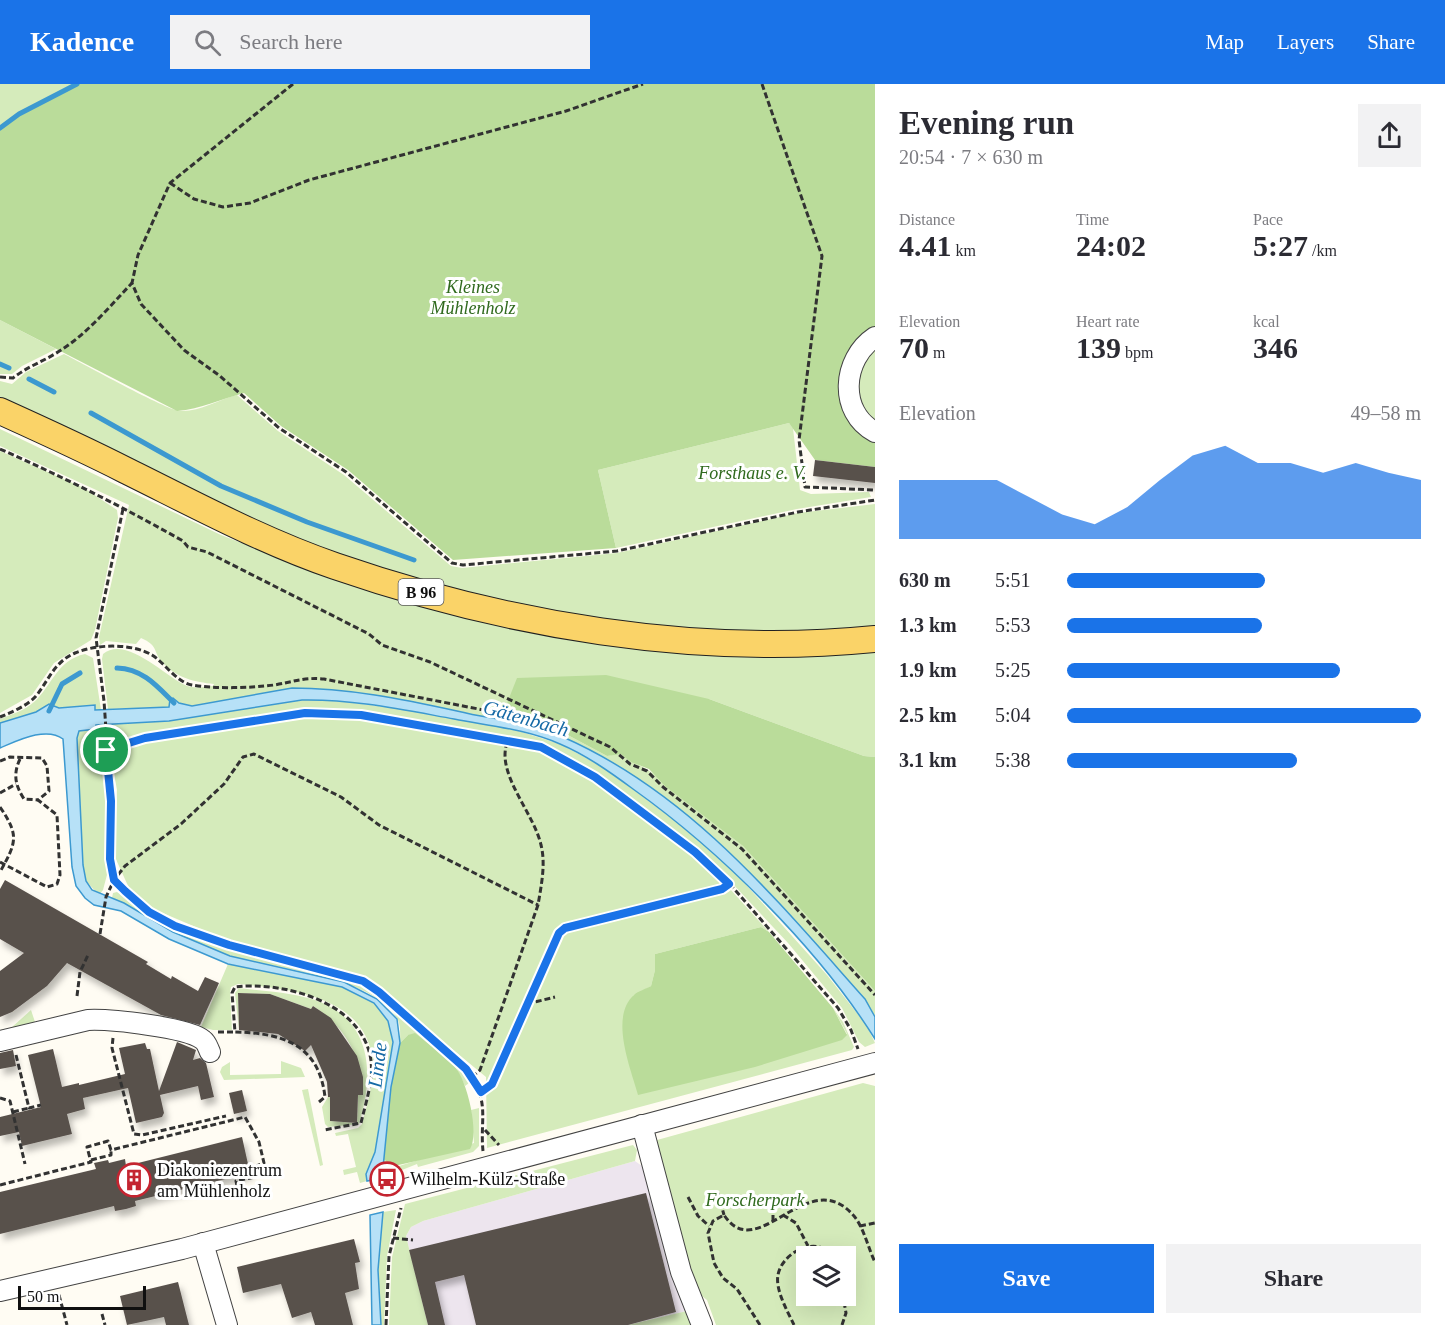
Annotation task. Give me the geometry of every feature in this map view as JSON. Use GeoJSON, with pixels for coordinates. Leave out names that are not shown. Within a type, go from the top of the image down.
{"type":"FeatureCollection","features":[{"type":"Feature","properties":{"kind":"main road","name":"B 96"},"geometry":{"type":"LineString","coordinates":[[0,411],[220,518],[333,566],[438,597],[543,622],[651,638],[767,643],[875,639]]}},
{"type":"Feature","properties":{"kind":"street"},"geometry":{"type":"LineString","coordinates":[[875,337],[857,353],[848,381],[856,413],[875,432]]}},
{"type":"Feature","properties":{"kind":"street"},"geometry":{"type":"LineString","coordinates":[[6,1039],[88,1020],[116,1021],[179,1031],[202,1039],[210,1052]]}},
{"type":"Feature","properties":{"kind":"street"},"geometry":{"type":"LineString","coordinates":[[0,1291],[203,1243],[869,1064]]}},
{"type":"Feature","properties":{"kind":"street"},"geometry":{"type":"LineString","coordinates":[[642,1125],[681,1272],[702,1325]]}},
{"type":"Feature","properties":{"kind":"street"},"geometry":{"type":"LineString","coordinates":[[203,1243],[227,1325]]}},
{"type":"Feature","properties":{"kind":"path"},"geometry":{"type":"LineString","coordinates":[[0,377],[13,378],[24,369],[60,351],[79,337],[132,283],[138,255],[170,183],[293,84]]}},
{"type":"Feature","properties":{"kind":"path"},"geometry":{"type":"LineString","coordinates":[[170,183],[194,199],[223,207],[250,203],[309,180],[566,111],[643,84]]}},
{"type":"Feature","properties":{"kind":"path"},"geometry":{"type":"LineString","coordinates":[[762,84],[822,256],[799,440],[805,487],[875,490]]}},
{"type":"Feature","properties":{"kind":"path"},"geometry":{"type":"LineString","coordinates":[[132,283],[141,304],[184,351],[220,376],[279,428],[346,472],[452,563],[463,565],[617,551],[798,512],[875,500]]}},
{"type":"Feature","properties":{"kind":"path"},"geometry":{"type":"LineString","coordinates":[[0,449],[84,486],[183,541],[188,547],[207,552],[369,634],[382,645],[430,662],[610,747],[630,764],[653,775],[663,787],[742,849],[875,995]]}},
{"type":"Feature","properties":{"kind":"path"},"geometry":{"type":"LineString","coordinates":[[123,508],[96,638],[105,708],[111,801],[110,859],[114,880],[149,912],[175,926],[229,945],[363,981],[379,992],[472,1077],[481,1092],[484,1107],[483,1147],[488,1168]]}},
{"type":"Feature","properties":{"kind":"path"},"geometry":{"type":"LineString","coordinates":[[0,717],[35,698],[55,666],[63,660],[76,653],[126,647],[142,651],[158,660],[184,682],[192,685],[224,688],[264,686],[303,677],[499,713]]}},
{"type":"Feature","properties":{"kind":"path"},"geometry":{"type":"LineString","coordinates":[[106,750],[145,738],[305,713],[361,715],[412,722],[507,743],[541,747],[595,777],[695,852],[729,884],[838,1008],[869,1064]]}},
{"type":"Feature","properties":{"kind":"path"},"geometry":{"type":"LineString","coordinates":[[472,1077],[480,1071],[538,905],[542,848],[535,824],[505,764],[503,753],[507,743]]}},
{"type":"Feature","properties":{"kind":"path"},"geometry":{"type":"LineString","coordinates":[[100,934],[106,897],[114,880],[125,866],[181,824],[224,784],[243,757],[254,754],[341,797],[379,825],[538,905]]}},
{"type":"Feature","properties":{"kind":"path"},"geometry":{"type":"LineString","coordinates":[[0,761],[10,757],[42,758],[48,766],[49,791],[38,800]]}},
{"type":"Feature","properties":{"kind":"path"},"geometry":{"type":"LineString","coordinates":[[0,862],[46,887],[53,888],[60,875],[57,815],[38,800],[24,799],[16,784],[15,774],[20,759]]}},
{"type":"Feature","properties":{"kind":"path"},"geometry":{"type":"LineString","coordinates":[[0,793],[16,784]]}},
{"type":"Feature","properties":{"kind":"path"},"geometry":{"type":"LineString","coordinates":[[0,807],[12,824],[15,841],[0,872]]}},
{"type":"Feature","properties":{"kind":"path"},"geometry":{"type":"LineString","coordinates":[[481,1092],[492,1084],[559,933],[565,928],[722,889],[729,884]]}},
{"type":"Feature","properties":{"kind":"path"},"geometry":{"type":"LineString","coordinates":[[77,996],[80,972],[88,955]]}},
{"type":"Feature","properties":{"kind":"path"},"geometry":{"type":"LineString","coordinates":[[319,1102],[325,1097],[323,1082],[315,1061],[278,1036],[263,1032],[235,1032],[232,993],[235,987],[291,991],[315,997],[342,1014],[361,1034],[370,1056],[371,1068],[361,1123],[324,1130]]}},
{"type":"Feature","properties":{"kind":"path"},"geometry":{"type":"LineString","coordinates":[[527,1004],[555,997]]}},
{"type":"Feature","properties":{"kind":"path"},"geometry":{"type":"LineString","coordinates":[[116,1021],[112,1048],[131,1130],[138,1135],[225,1116]]}},
{"type":"Feature","properties":{"kind":"path"},"geometry":{"type":"LineString","coordinates":[[6,1039],[29,1108]]}},
{"type":"Feature","properties":{"kind":"path"},"geometry":{"type":"LineString","coordinates":[[121,1088],[128,1086]]}},
{"type":"Feature","properties":{"kind":"path"},"geometry":{"type":"LineString","coordinates":[[0,1098],[10,1101],[25,1162],[32,1159]]}},
{"type":"Feature","properties":{"kind":"path"},"geometry":{"type":"LineString","coordinates":[[12,1112],[41,1105]]}},
{"type":"Feature","properties":{"kind":"path"},"geometry":{"type":"LineString","coordinates":[[111,1150],[245,1117],[259,1142],[264,1163],[254,1167],[255,1177],[236,1181],[238,1191]]}},
{"type":"Feature","properties":{"kind":"path"},"geometry":{"type":"LineString","coordinates":[[0,1185],[111,1155],[108,1141],[87,1147],[91,1160]]}},
{"type":"Feature","properties":{"kind":"path"},"geometry":{"type":"LineString","coordinates":[[718,1192],[724,1215],[741,1231],[758,1229],[795,1206],[826,1201],[840,1205],[854,1215],[875,1262]]}},
{"type":"Feature","properties":{"kind":"path"},"geometry":{"type":"LineString","coordinates":[[688,1197],[698,1216],[709,1226]]}},
{"type":"Feature","properties":{"kind":"path"},"geometry":{"type":"LineString","coordinates":[[386,1325],[389,1256],[402,1203]]}},
{"type":"Feature","properties":{"kind":"path"},"geometry":{"type":"LineString","coordinates":[[773,1205],[773,1221]]}},
{"type":"Feature","properties":{"kind":"path"},"geometry":{"type":"LineString","coordinates":[[724,1215],[709,1226],[708,1233],[718,1271],[737,1289],[760,1325]]}},
{"type":"Feature","properties":{"kind":"path"},"geometry":{"type":"LineString","coordinates":[[783,1215],[796,1223],[808,1246]]}},
{"type":"Feature","properties":{"kind":"path"},"geometry":{"type":"LineString","coordinates":[[860,1226],[875,1223]]}},
{"type":"Feature","properties":{"kind":"path"},"geometry":{"type":"LineString","coordinates":[[393,1238],[413,1240]]}},
{"type":"Feature","properties":{"kind":"path"},"geometry":{"type":"LineString","coordinates":[[794,1325],[784,1301],[778,1274],[786,1260],[796,1254]]}},
{"type":"Feature","properties":{"kind":"path"},"geometry":{"type":"LineString","coordinates":[[55,1278],[67,1325]]}},
{"type":"Feature","properties":{"kind":"path"},"geometry":{"type":"LineString","coordinates":[[842,1325],[846,1313],[845,1306]]}},
{"type":"Feature","properties":{"kind":"path"},"geometry":{"type":"LineString","coordinates":[[102,1314],[105,1325]]}},
{"type":"Feature","properties":{"kind":"shaded area"},"geometry":{"type":"Polygon","coordinates":[[[635,1161],[642,1166],[674,1267],[691,1310],[628,1325],[428,1325],[406,1236],[411,1227],[423,1221],[635,1161]]]}},
{"type":"Feature","properties":{"kind":"green space"},"geometry":{"type":"Polygon","coordinates":[[[0,84],[77,84],[19,114],[0,128],[0,84]]]}},
{"type":"Feature","properties":{"kind":"green space","name":"Kleines Mühlenholz"},"geometry":{"type":"Polygon","coordinates":[[[77,84],[875,84],[875,327],[859,337],[850,348],[843,366],[842,377],[850,398],[870,427],[875,439],[875,467],[815,460],[789,423],[598,470],[616,548],[453,560],[348,470],[281,426],[244,393],[203,406],[177,411],[0,320],[0,128],[19,114],[77,84]]]}},
{"type":"Feature","properties":{"kind":"green space"},"geometry":{"type":"Polygon","coordinates":[[[0,320],[56,349],[22,366],[12,374],[0,374],[0,320]]]}},
{"type":"Feature","properties":{"kind":"green space"},"geometry":{"type":"Polygon","coordinates":[[[875,349],[875,424],[863,412],[858,402],[856,386],[864,361],[875,349]]]}},
{"type":"Feature","properties":{"kind":"green space"},"geometry":{"type":"Polygon","coordinates":[[[64,354],[142,395],[180,411],[202,408],[237,395],[278,431],[344,475],[451,566],[462,568],[617,553],[798,513],[875,504],[875,626],[810,631],[741,632],[601,621],[462,595],[396,576],[334,554],[249,518],[0,397],[0,381],[12,384],[26,372],[64,354]]]}},
{"type":"Feature","properties":{"kind":"green space","name":"Forsthaus e. V."},"geometry":{"type":"Polygon","coordinates":[[[789,423],[793,428],[800,490],[811,494],[869,492],[871,497],[797,509],[616,548],[598,470],[789,423]]]}},
{"type":"Feature","properties":{"kind":"green space"},"geometry":{"type":"Polygon","coordinates":[[[0,429],[221,535],[329,577],[434,609],[875,650],[875,757],[864,756],[709,699],[505,715],[562,732],[607,756],[621,753],[656,776],[743,846],[875,991],[875,1017],[865,999],[837,968],[653,790],[606,760],[562,736],[418,703],[292,688],[192,706],[171,704],[169,707],[108,709],[102,659],[103,654],[112,650],[134,653],[188,686],[202,687],[214,684],[193,680],[173,672],[162,662],[153,646],[141,638],[136,644],[106,641],[100,645],[99,637],[129,505],[0,446],[0,429]]]}},
{"type":"Feature","properties":{"kind":"green space"},"geometry":{"type":"Polygon","coordinates":[[[0,451],[84,488],[117,510],[118,518],[91,640],[54,663],[32,695],[0,713],[0,451]]]}},
{"type":"Feature","properties":{"kind":"green space"},"geometry":{"type":"Polygon","coordinates":[[[85,654],[93,658],[101,710],[95,710],[95,705],[59,708],[49,704],[36,712],[0,723],[0,719],[34,702],[61,668],[76,657],[85,654]]]}},
{"type":"Feature","properties":{"kind":"green space"},"geometry":{"type":"Polygon","coordinates":[[[606,675],[709,699],[864,756],[875,757],[875,991],[743,846],[665,786],[649,769],[631,762],[621,754],[607,756],[562,732],[505,715],[504,711],[517,678],[606,675]]]}},
{"type":"Feature","properties":{"kind":"green space"},"geometry":{"type":"Polygon","coordinates":[[[322,699],[418,711],[506,727],[560,744],[603,767],[697,837],[740,878],[827,975],[867,1026],[875,1043],[865,1047],[859,1042],[842,1008],[788,943],[731,882],[698,851],[596,774],[542,744],[509,739],[504,741],[396,718],[332,712],[236,719],[171,730],[114,745],[109,738],[108,724],[169,721],[302,700],[322,699]]]}},
{"type":"Feature","properties":{"kind":"green space"},"geometry":{"type":"Polygon","coordinates":[[[303,715],[362,716],[411,723],[541,750],[595,780],[660,827],[730,889],[769,932],[761,927],[655,954],[655,970],[651,986],[633,996],[847,1034],[833,1008],[843,1022],[854,1047],[852,1050],[487,1148],[486,1077],[366,978],[231,942],[151,908],[129,888],[114,855],[117,790],[112,763],[117,751],[146,741],[303,715]]]}},
{"type":"Feature","properties":{"kind":"green space"},"geometry":{"type":"Polygon","coordinates":[[[102,724],[108,800],[105,859],[108,871],[103,890],[99,895],[86,881],[83,865],[77,738],[79,731],[95,729],[96,725],[102,724]]]}},
{"type":"Feature","properties":{"kind":"green space"},"geometry":{"type":"Polygon","coordinates":[[[117,892],[174,929],[227,949],[362,984],[387,1005],[369,993],[322,976],[249,961],[215,951],[112,898],[113,893],[117,892]]]}},
{"type":"Feature","properties":{"kind":"green space"},"geometry":{"type":"Polygon","coordinates":[[[761,927],[769,932],[833,1008],[847,1035],[842,1040],[755,1067],[638,1095],[624,1044],[623,1016],[634,995],[651,986],[655,970],[655,954],[761,927]]]}},
{"type":"Feature","properties":{"kind":"green space"},"geometry":{"type":"Polygon","coordinates":[[[228,964],[342,987],[374,1003],[388,1021],[393,1042],[375,1152],[366,1174],[367,1181],[360,1183],[357,1172],[344,1175],[343,1170],[356,1167],[348,1134],[336,1136],[335,1133],[358,1128],[362,1124],[372,1081],[373,1066],[369,1043],[358,1024],[343,1011],[303,994],[238,984],[231,987],[230,992],[232,1030],[213,1030],[201,1027],[228,964]]]}},
{"type":"Feature","properties":{"kind":"green space"},"geometry":{"type":"Polygon","coordinates":[[[239,988],[285,993],[312,999],[332,1008],[347,1019],[364,1049],[367,1067],[367,1085],[359,1124],[328,1127],[325,1124],[322,1107],[330,1097],[330,1121],[357,1123],[358,1095],[363,1095],[362,1081],[355,1055],[343,1033],[313,1006],[311,1009],[270,994],[238,993],[239,1030],[235,993],[239,988]]]}},
{"type":"Feature","properties":{"kind":"green space"},"geometry":{"type":"Polygon","coordinates":[[[387,1005],[464,1072],[469,1083],[465,1086],[456,1068],[408,1035],[400,1043],[398,1020],[387,1005]]]}},
{"type":"Feature","properties":{"kind":"green space"},"geometry":{"type":"Polygon","coordinates":[[[31,1010],[35,1022],[11,1028],[31,1010]]]}},
{"type":"Feature","properties":{"kind":"green space"},"geometry":{"type":"Polygon","coordinates":[[[415,1033],[446,1058],[460,1074],[471,1107],[473,1142],[470,1149],[394,1166],[383,1159],[391,1087],[400,1043],[408,1035],[415,1033]]]}},
{"type":"Feature","properties":{"kind":"green space"},"geometry":{"type":"Polygon","coordinates":[[[281,1061],[301,1068],[305,1077],[224,1080],[220,1072],[222,1067],[230,1062],[230,1075],[281,1074],[281,1061]]]}},
{"type":"Feature","properties":{"kind":"green space","name":"Forscherpark"},"geometry":{"type":"Polygon","coordinates":[[[863,1083],[875,1086],[875,1325],[716,1325],[707,1300],[692,1288],[654,1145],[657,1140],[863,1083]]]}},
{"type":"Feature","properties":{"kind":"green space"},"geometry":{"type":"Polygon","coordinates":[[[308,1089],[323,1165],[320,1166],[302,1090],[308,1089]]]}},
{"type":"Feature","properties":{"kind":"green space"},"geometry":{"type":"Polygon","coordinates":[[[479,1108],[479,1146],[473,1152],[418,1167],[417,1164],[382,1178],[383,1159],[394,1166],[399,1166],[474,1143],[471,1110],[479,1108]]]}},
{"type":"Feature","properties":{"kind":"green space"},"geometry":{"type":"Polygon","coordinates":[[[633,1145],[637,1150],[635,1161],[423,1221],[411,1227],[406,1236],[428,1325],[389,1325],[392,1257],[405,1204],[633,1145]]]}},
{"type":"Feature","properties":{"kind":"green space"},"geometry":{"type":"Polygon","coordinates":[[[396,1210],[387,1256],[384,1325],[381,1325],[378,1270],[383,1212],[396,1210]]]}},
{"type":"Feature","properties":{"kind":"green space"},"geometry":{"type":"Polygon","coordinates":[[[691,1310],[695,1325],[628,1325],[691,1310]]]}},
{"type":"Feature","properties":{"kind":"water"},"geometry":{"type":"Polygon","coordinates":[[[292,688],[375,695],[524,724],[563,737],[609,760],[651,787],[691,818],[763,886],[865,999],[875,1017],[875,1039],[825,970],[796,936],[733,871],[700,841],[616,776],[560,744],[508,728],[359,703],[321,700],[302,700],[169,721],[96,725],[96,729],[79,731],[77,738],[83,865],[86,881],[92,890],[124,903],[173,932],[230,956],[344,982],[377,999],[397,1019],[400,1043],[391,1087],[382,1178],[367,1181],[366,1174],[375,1152],[393,1042],[388,1021],[374,1003],[342,987],[228,964],[169,939],[121,911],[94,905],[76,886],[72,867],[63,739],[56,735],[40,734],[0,748],[0,723],[36,712],[49,704],[59,708],[95,705],[95,710],[169,707],[170,699],[173,698],[179,703],[192,706],[292,688]]]}},
{"type":"Feature","properties":{"kind":"water"},"geometry":{"type":"Polygon","coordinates":[[[383,1212],[378,1270],[381,1325],[372,1325],[370,1215],[383,1212]]]}},
{"type":"Feature","properties":{"kind":"building"},"geometry":{"type":"Polygon","coordinates":[[[815,460],[875,467],[875,483],[813,476],[815,460]]]}},
{"type":"Feature","properties":{"kind":"building"},"geometry":{"type":"Polygon","coordinates":[[[5,880],[148,962],[146,964],[171,979],[172,976],[198,991],[205,977],[219,983],[200,1025],[161,1015],[67,963],[47,986],[12,1012],[0,1017],[0,971],[24,953],[0,939],[0,889],[5,880]]]}},
{"type":"Feature","properties":{"kind":"building"},"geometry":{"type":"Polygon","coordinates":[[[238,993],[270,994],[311,1009],[313,1006],[331,1018],[357,1056],[363,1077],[363,1095],[358,1095],[357,1123],[330,1121],[330,1097],[328,1097],[327,1082],[311,1045],[305,1051],[278,1034],[239,1030],[238,993]]]}},
{"type":"Feature","properties":{"kind":"building"},"geometry":{"type":"Polygon","coordinates":[[[177,1042],[196,1050],[193,1060],[200,1058],[206,1063],[214,1097],[201,1100],[198,1086],[160,1095],[164,1113],[162,1117],[136,1123],[128,1088],[83,1098],[85,1109],[67,1114],[72,1134],[22,1146],[19,1132],[0,1136],[0,1117],[41,1107],[28,1055],[53,1049],[62,1087],[125,1074],[119,1048],[145,1043],[147,1049],[150,1049],[159,1091],[177,1042]]]}},
{"type":"Feature","properties":{"kind":"building"},"geometry":{"type":"Polygon","coordinates":[[[13,1050],[16,1066],[0,1069],[0,1053],[13,1050]]]}},
{"type":"Feature","properties":{"kind":"building"},"geometry":{"type":"Polygon","coordinates":[[[242,1090],[247,1111],[234,1114],[229,1093],[242,1090]]]}},
{"type":"Feature","properties":{"kind":"building","name":"Diakoniezentrum am Mühlenholz"},"geometry":{"type":"Polygon","coordinates":[[[242,1137],[250,1173],[135,1201],[136,1206],[126,1209],[115,1211],[114,1206],[0,1234],[0,1192],[96,1169],[94,1163],[108,1160],[109,1163],[125,1159],[126,1166],[242,1137]]]}},
{"type":"Feature","properties":{"kind":"building"},"geometry":{"type":"Polygon","coordinates":[[[646,1193],[676,1312],[628,1325],[476,1325],[464,1275],[435,1282],[445,1325],[428,1325],[409,1250],[646,1193]]]}},
{"type":"Feature","properties":{"kind":"building"},"geometry":{"type":"Polygon","coordinates":[[[354,1239],[360,1262],[355,1263],[359,1289],[345,1293],[353,1325],[315,1325],[311,1312],[292,1318],[281,1284],[243,1293],[237,1267],[354,1239]]]}},
{"type":"Feature","properties":{"kind":"building"},"geometry":{"type":"Polygon","coordinates":[[[178,1282],[189,1325],[166,1325],[164,1317],[127,1325],[120,1296],[178,1282]]]}},
{"type":"Feature","properties":{"kind":"waterway","name":"Linde"},"geometry":{"type":"LineString","coordinates":[[0,128],[19,114],[77,84]]}},
{"type":"Feature","properties":{"kind":"waterway"},"geometry":{"type":"LineString","coordinates":[[0,364],[9,368]]}},
{"type":"Feature","properties":{"kind":"waterway"},"geometry":{"type":"LineString","coordinates":[[29,379],[54,392]]}},
{"type":"Feature","properties":{"kind":"waterway"},"geometry":{"type":"LineString","coordinates":[[91,413],[221,486],[307,522],[414,560]]}},
{"type":"Feature","properties":{"kind":"waterway"},"geometry":{"type":"LineString","coordinates":[[117,668],[142,675],[174,703]]}},
{"type":"Feature","properties":{"kind":"waterway"},"geometry":{"type":"LineString","coordinates":[[49,711],[62,684],[80,673]]}},
{"type":"Feature","properties":{"kind":"waterway","name":"Linde"},"geometry":{"type":"LineString","coordinates":[[375,1172],[376,1193]]}},
{"type":"Feature","properties":{"kind":"place","name":"Wilhelm-Külz-Straße"},"geometry":{"type":"Point","coordinates":[387,1179]}},
{"type":"Feature","properties":{"kind":"place","name":"Diakoniezentrum am Mühlenholz"},"geometry":{"type":"Point","coordinates":[134,1180]}},
{"type":"Feature","properties":{"kind":"route"},"geometry":{"type":"LineString","coordinates":[[305,713],[361,715],[412,722],[507,743],[541,747],[595,777],[660,824],[695,852],[729,884],[722,889],[565,928],[559,933],[492,1084],[481,1092],[466,1069],[406,1019],[379,992],[363,981],[229,945],[175,926],[149,912],[125,891],[114,880],[110,859],[109,843],[112,828],[106,750],[145,738],[305,713]]}},
{"type":"Feature","properties":{"kind":"water label","name":"Gätenbach"},"geometry":{"type":"Point","coordinates":[526,718]}}]}
